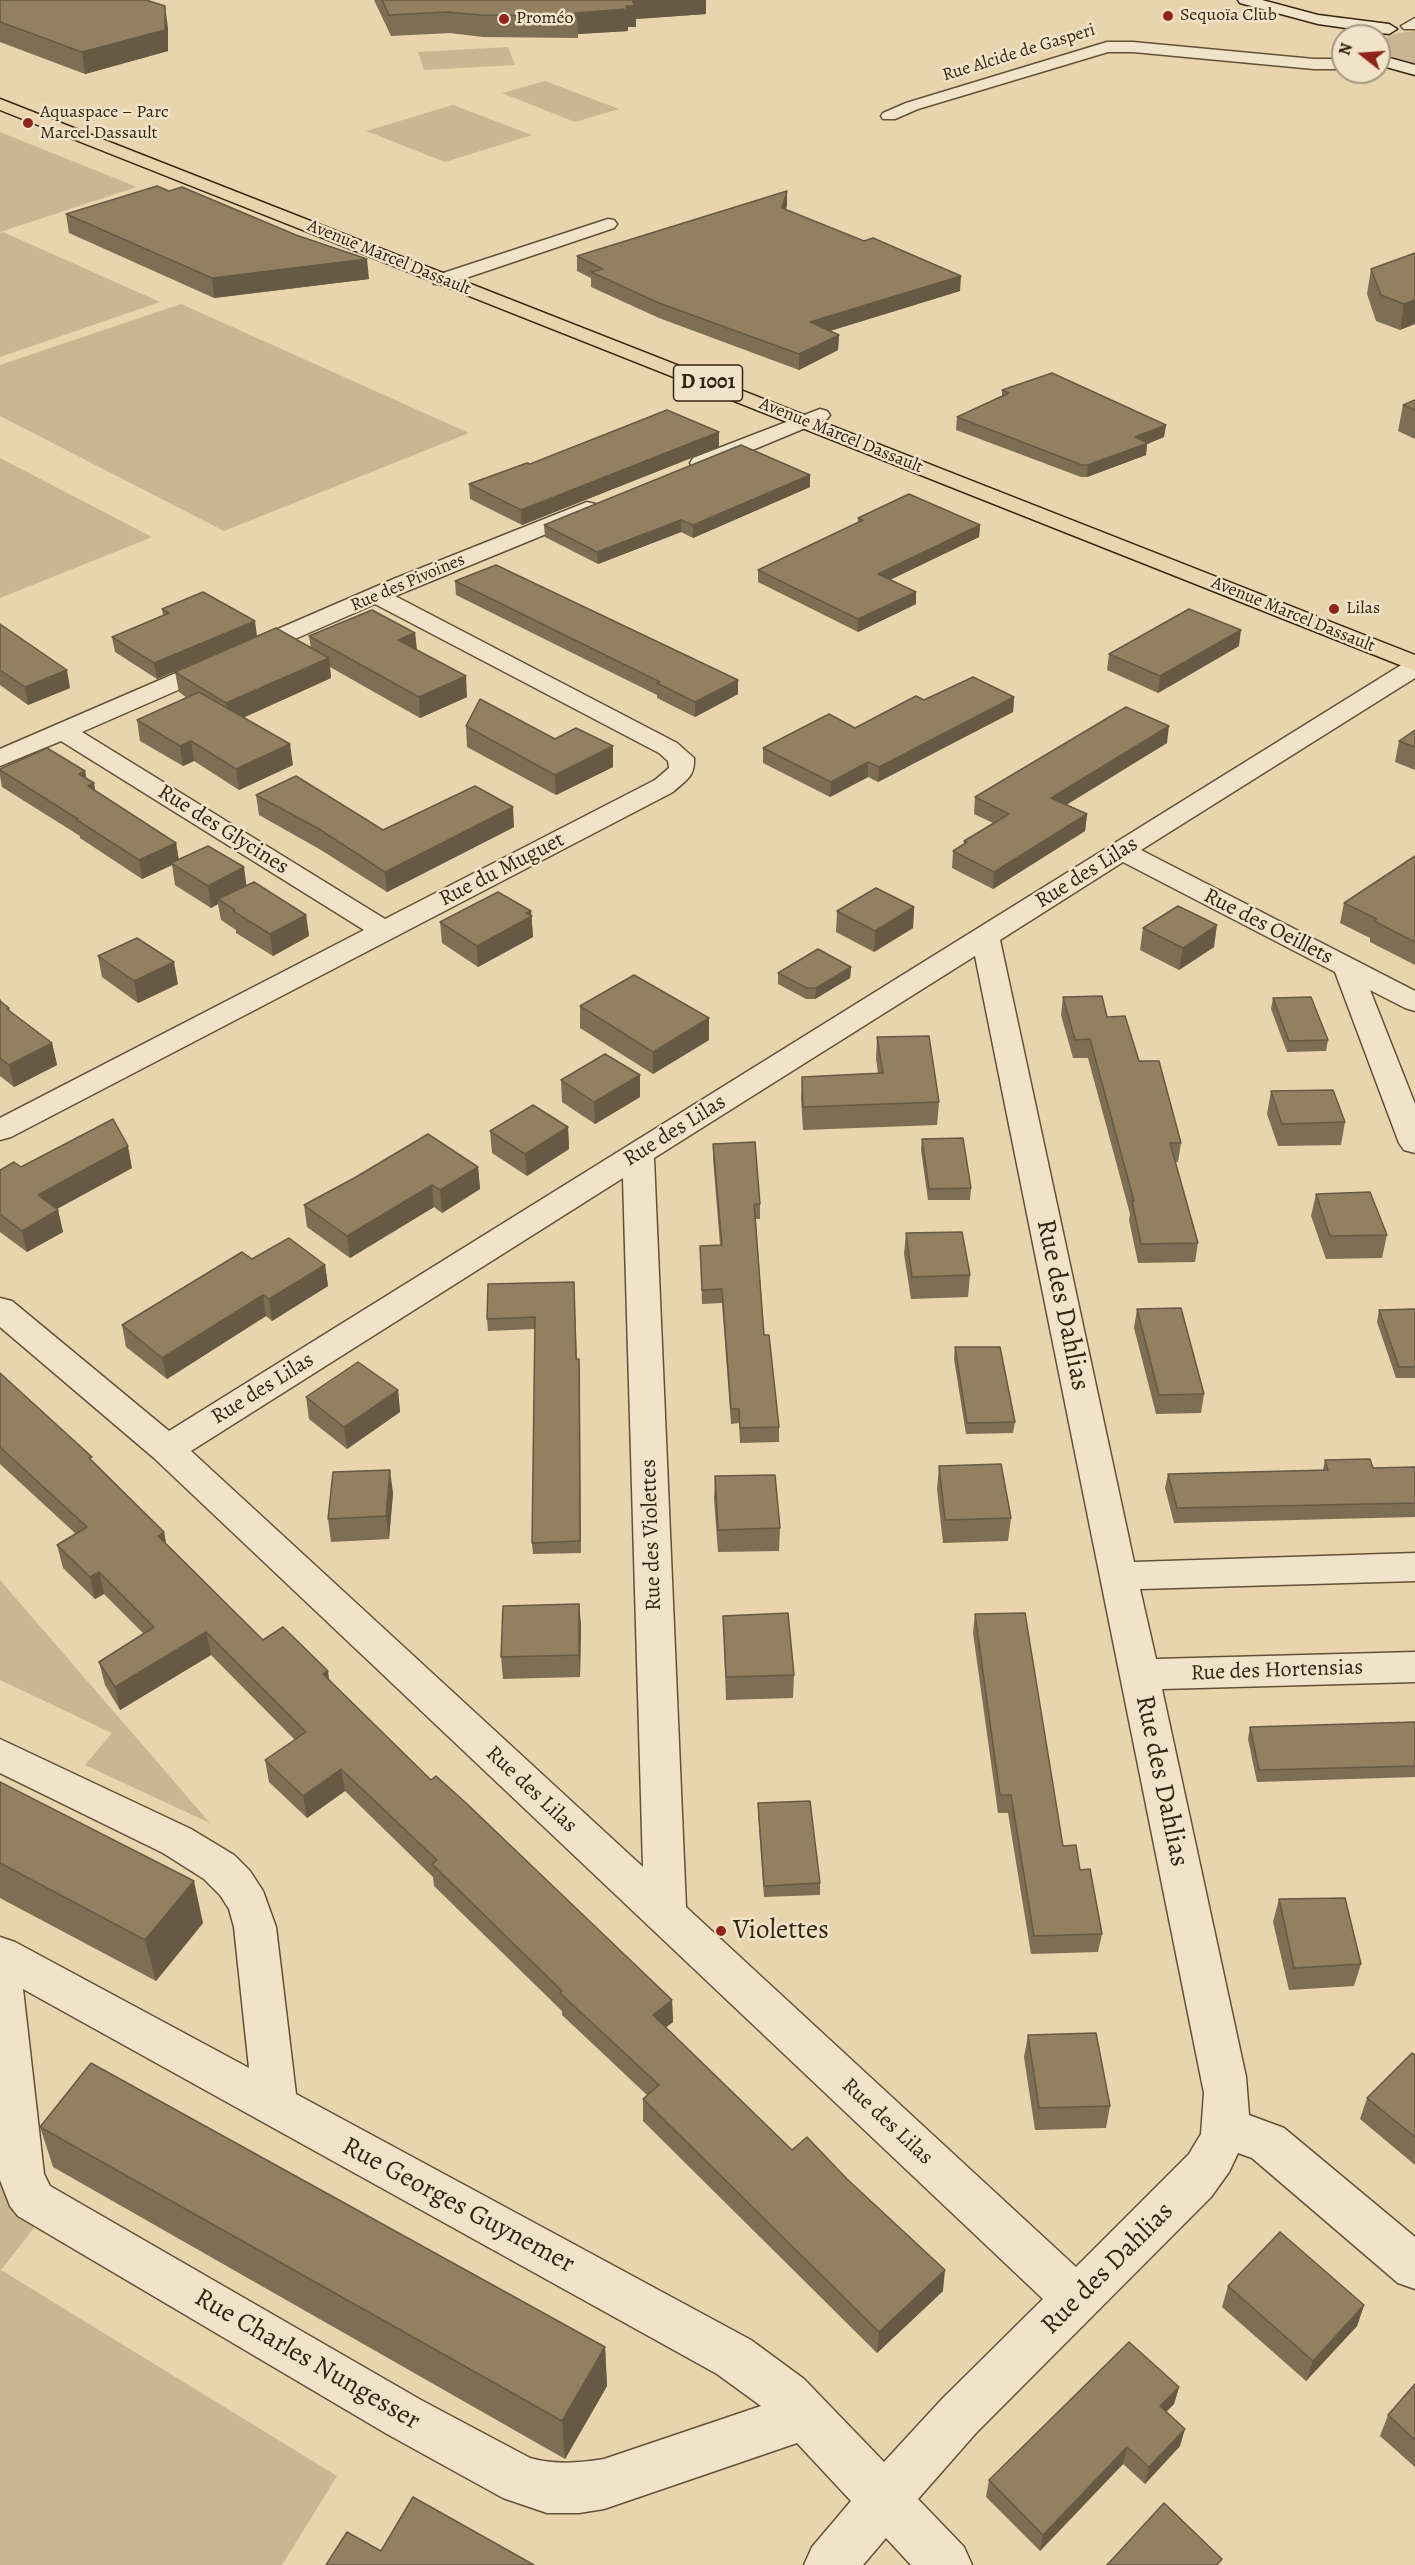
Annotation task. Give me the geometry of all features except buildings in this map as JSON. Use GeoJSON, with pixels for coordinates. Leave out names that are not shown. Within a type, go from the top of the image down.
{"type":"FeatureCollection","features":[{"type":"Feature","properties":{"kind":"main road","name":"Avenue Marcel Dassault"},"geometry":{"type":"LineString","coordinates":[[0,91],[451,276]]}},
{"type":"Feature","properties":{"kind":"main road","name":"Avenue Marcel Dassault"},"geometry":{"type":"LineString","coordinates":[[0,104],[1415,648]]}},
{"type":"Feature","properties":{"kind":"main road","name":"Avenue Marcel Dassault"},"geometry":{"type":"LineString","coordinates":[[812,418],[1415,665]]}},
{"type":"Feature","properties":{"kind":"street"},"geometry":{"type":"LineString","coordinates":[[1244,0],[1318,19],[1354,24]]}},
{"type":"Feature","properties":{"kind":"street"},"geometry":{"type":"LineString","coordinates":[[1244,0],[1279,14],[1331,30]]}},
{"type":"Feature","properties":{"kind":"street"},"geometry":{"type":"LineString","coordinates":[[1391,29],[1413,25]]}},
{"type":"Feature","properties":{"kind":"street","name":"Rue Alcide de Gasperi"},"geometry":{"type":"LineString","coordinates":[[889,116],[923,103],[1107,47],[1134,47],[1331,64]]}},
{"type":"Feature","properties":{"kind":"street"},"geometry":{"type":"LineString","coordinates":[[1391,64],[1411,70]]}},
{"type":"Feature","properties":{"kind":"street"},"geometry":{"type":"LineString","coordinates":[[451,276],[608,224]]}},
{"type":"Feature","properties":{"kind":"street"},"geometry":{"type":"LineString","coordinates":[[678,472],[812,418]]}},
{"type":"Feature","properties":{"kind":"street","name":"Rue des Pivoines"},"geometry":{"type":"LineString","coordinates":[[0,758],[376,595],[612,499]]}},
{"type":"Feature","properties":{"kind":"street","name":"Rue du Muguet"},"geometry":{"type":"LineString","coordinates":[[1,1129],[664,786],[679,775],[683,764],[681,758],[668,748],[376,595]]}},
{"type":"Feature","properties":{"kind":"street","name":"Rue des Lilas"},"geometry":{"type":"LineString","coordinates":[[1078,2300],[167,1449],[1415,665]]}},
{"type":"Feature","properties":{"kind":"street","name":"Rue des Glycines"},"geometry":{"type":"LineString","coordinates":[[63,730],[383,930]]}},
{"type":"Feature","properties":{"kind":"street","name":"Rue des Oeillets"},"geometry":{"type":"LineString","coordinates":[[1122,851],[1415,1002]]}},
{"type":"Feature","properties":{"kind":"street","name":"Rue des Dahlias"},"geometry":{"type":"LineString","coordinates":[[830,2565],[959,2416],[1195,2182],[1214,2157],[1226,2129],[1227,2098],[1224,2077],[985,937]]}},
{"type":"Feature","properties":{"kind":"street"},"geometry":{"type":"LineString","coordinates":[[1347,967],[1415,1143]]}},
{"type":"Feature","properties":{"kind":"street","name":"Rue des Violettes"},"geometry":{"type":"LineString","coordinates":[[638,1154],[665,1916]]}},
{"type":"Feature","properties":{"kind":"street"},"geometry":{"type":"LineString","coordinates":[[2,1314],[167,1449]]}},
{"type":"Feature","properties":{"kind":"street"},"geometry":{"type":"LineString","coordinates":[[1119,1576],[1415,1567]]}},
{"type":"Feature","properties":{"kind":"street","name":"Rue des Hortensias"},"geometry":{"type":"LineString","coordinates":[[1139,1675],[1415,1667]]}},
{"type":"Feature","properties":{"kind":"street"},"geometry":{"type":"LineString","coordinates":[[0,1755],[177,1841],[219,1867],[235,1883],[248,1905],[255,1927],[275,2107]]}},
{"type":"Feature","properties":{"kind":"street","name":"Rue Georges Guynemer"},"geometry":{"type":"LineString","coordinates":[[0,1955],[726,2352],[771,2384],[946,2565]]}},
{"type":"Feature","properties":{"kind":"street","name":"Rue Charles Nungesser"},"geometry":{"type":"LineString","coordinates":[[0,1979],[21,2174],[26,2191],[34,2201],[87,2234],[462,2448],[521,2480],[548,2488],[579,2488],[604,2484],[804,2416]]}},
{"type":"Feature","properties":{"kind":"street"},"geometry":{"type":"LineString","coordinates":[[1226,2129],[1268,2143],[1415,2266]]}},
{"type":"Feature","properties":{"kind":"shaded area"},"geometry":{"type":"Polygon","coordinates":[[[1415,31],[1415,64],[1391,56],[1391,35],[1415,31]]]}},
{"type":"Feature","properties":{"kind":"shaded area"},"geometry":{"type":"Polygon","coordinates":[[[508,47],[515,65],[424,70],[418,52],[508,47]]]}},
{"type":"Feature","properties":{"kind":"shaded area"},"geometry":{"type":"Polygon","coordinates":[[[545,81],[619,109],[575,122],[502,93],[545,81]]]}},
{"type":"Feature","properties":{"kind":"shaded area"},"geometry":{"type":"Polygon","coordinates":[[[453,105],[532,135],[445,162],[366,131],[453,105]]]}},
{"type":"Feature","properties":{"kind":"shaded area"},"geometry":{"type":"Polygon","coordinates":[[[0,132],[137,187],[0,232],[0,132]]]}},
{"type":"Feature","properties":{"kind":"shaded area"},"geometry":{"type":"Polygon","coordinates":[[[3,232],[160,302],[0,357],[0,233],[3,232]]]}},
{"type":"Feature","properties":{"kind":"shaded area"},"geometry":{"type":"Polygon","coordinates":[[[181,304],[469,433],[224,531],[0,416],[0,365],[181,304]]]}},
{"type":"Feature","properties":{"kind":"shaded area"},"geometry":{"type":"Polygon","coordinates":[[[0,458],[152,537],[0,598],[0,458]]]}},
{"type":"Feature","properties":{"kind":"shaded area"},"geometry":{"type":"Polygon","coordinates":[[[0,1580],[210,1823],[85,1765],[112,1733],[0,1680],[0,1580]]]}},
{"type":"Feature","properties":{"kind":"shaded area"},"geometry":{"type":"Polygon","coordinates":[[[0,2107],[34,2228],[1,2270],[337,2476],[282,2565],[0,2565],[0,2107]]]}},
{"type":"Feature","properties":{"kind":"place","name":"Sequoïa Club"},"geometry":{"type":"Point","coordinates":[1168,16]}},
{"type":"Feature","properties":{"kind":"place","name":"Proméo"},"geometry":{"type":"Point","coordinates":[504,19]}},
{"type":"Feature","properties":{"kind":"place","name":"Aquaspace – Parc Marcel Dassault"},"geometry":{"type":"Point","coordinates":[28,123]}},
{"type":"Feature","properties":{"kind":"place","name":"Lilas"},"geometry":{"type":"Point","coordinates":[1334,609]}},
{"type":"Feature","properties":{"kind":"place","name":"Violettes"},"geometry":{"type":"Point","coordinates":[721,1931]}}]}
